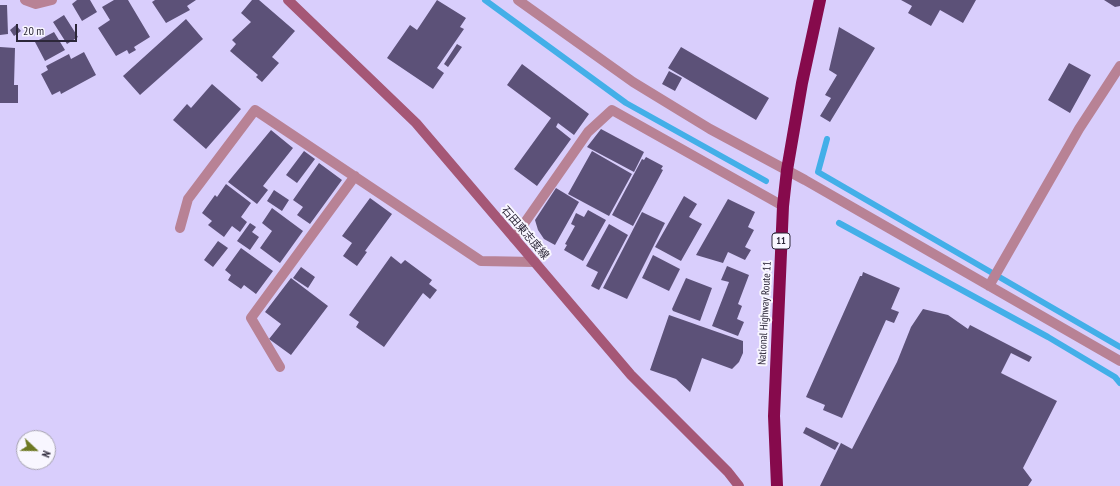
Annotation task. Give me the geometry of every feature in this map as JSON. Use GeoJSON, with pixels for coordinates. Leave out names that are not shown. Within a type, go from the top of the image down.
{"type":"FeatureCollection","features":[{"type":"Feature","properties":{"kind":"highway","name":"National Highway Route 11"},"geometry":{"type":"LineString","coordinates":[[777,486],[774,416],[783,206],[787,170],[802,83],[820,0]]}},
{"type":"Feature","properties":{"kind":"main road","name":"石田東志度線"},"geometry":{"type":"LineString","coordinates":[[288,0],[416,124],[631,375],[728,472],[739,486]]}},
{"type":"Feature","properties":{"kind":"street"},"geometry":{"type":"LineString","coordinates":[[25,0],[36,4],[52,0]]}},
{"type":"Feature","properties":{"kind":"street"},"geometry":{"type":"LineString","coordinates":[[518,0],[633,82],[710,129],[787,170],[1120,361]]}},
{"type":"Feature","properties":{"kind":"street"},"geometry":{"type":"LineString","coordinates":[[988,286],[1079,128],[1120,66]]}},
{"type":"Feature","properties":{"kind":"street"},"geometry":{"type":"LineString","coordinates":[[180,228],[188,200],[255,110],[481,261],[535,262]]}},
{"type":"Feature","properties":{"kind":"street"},"geometry":{"type":"LineString","coordinates":[[514,238],[588,132],[612,110],[783,206]]}},
{"type":"Feature","properties":{"kind":"street"},"geometry":{"type":"LineString","coordinates":[[280,367],[251,318],[355,176]]}},
{"type":"Feature","properties":{"kind":"building"},"geometry":{"type":"Polygon","coordinates":[[[77,0],[90,0],[97,12],[82,21],[72,4],[77,0]]]}},
{"type":"Feature","properties":{"kind":"building"},"geometry":{"type":"Polygon","coordinates":[[[114,0],[128,0],[150,37],[134,47],[136,50],[129,54],[127,50],[116,56],[98,28],[110,20],[102,7],[114,0]]]}},
{"type":"Feature","properties":{"kind":"building"},"geometry":{"type":"Polygon","coordinates":[[[155,0],[196,0],[187,6],[190,10],[166,23],[152,2],[155,0]]]}},
{"type":"Feature","properties":{"kind":"building"},"geometry":{"type":"Polygon","coordinates":[[[252,0],[259,0],[295,31],[272,57],[279,63],[262,82],[256,77],[258,75],[230,51],[236,44],[232,40],[251,22],[241,13],[252,0]]]}},
{"type":"Feature","properties":{"kind":"building"},"geometry":{"type":"Polygon","coordinates":[[[437,0],[466,18],[460,27],[464,29],[437,68],[444,73],[433,89],[387,58],[410,25],[417,30],[437,0]]]}},
{"type":"Feature","properties":{"kind":"building"},"geometry":{"type":"Polygon","coordinates":[[[901,0],[976,0],[963,23],[940,10],[931,26],[908,13],[912,6],[901,0]]]}},
{"type":"Feature","properties":{"kind":"building"},"geometry":{"type":"Polygon","coordinates":[[[1104,0],[1120,0],[1120,6],[1115,7],[1104,0]]]}},
{"type":"Feature","properties":{"kind":"building"},"geometry":{"type":"Polygon","coordinates":[[[0,5],[7,5],[8,34],[0,35],[0,5]]]}},
{"type":"Feature","properties":{"kind":"building"},"geometry":{"type":"Polygon","coordinates":[[[64,15],[78,37],[67,44],[53,22],[64,15]]]}},
{"type":"Feature","properties":{"kind":"building"},"geometry":{"type":"Polygon","coordinates":[[[186,19],[203,39],[140,95],[123,76],[186,19]]]}},
{"type":"Feature","properties":{"kind":"building"},"geometry":{"type":"Polygon","coordinates":[[[16,25],[21,31],[14,36],[10,30],[16,25]]]}},
{"type":"Feature","properties":{"kind":"building"},"geometry":{"type":"Polygon","coordinates":[[[839,27],[875,48],[830,122],[820,116],[831,98],[825,95],[837,75],[829,70],[839,27]]]}},
{"type":"Feature","properties":{"kind":"building"},"geometry":{"type":"Polygon","coordinates":[[[54,32],[65,50],[45,61],[35,42],[54,32]]]}},
{"type":"Feature","properties":{"kind":"building"},"geometry":{"type":"Polygon","coordinates":[[[457,44],[462,47],[448,67],[444,64],[457,44]]]}},
{"type":"Feature","properties":{"kind":"building"},"geometry":{"type":"Polygon","coordinates":[[[0,47],[15,48],[14,85],[18,85],[18,103],[0,103],[0,47]]]}},
{"type":"Feature","properties":{"kind":"building"},"geometry":{"type":"Polygon","coordinates":[[[681,47],[769,98],[756,120],[668,68],[681,47]]]}},
{"type":"Feature","properties":{"kind":"building"},"geometry":{"type":"Polygon","coordinates":[[[84,52],[96,75],[61,94],[60,91],[52,95],[41,74],[48,70],[46,66],[69,54],[71,59],[84,52]]]}},
{"type":"Feature","properties":{"kind":"building"},"geometry":{"type":"Polygon","coordinates":[[[1069,63],[1091,75],[1070,113],[1048,100],[1069,63]]]}},
{"type":"Feature","properties":{"kind":"building"},"geometry":{"type":"Polygon","coordinates":[[[522,64],[589,114],[574,135],[558,123],[556,127],[571,139],[537,186],[514,169],[551,118],[507,85],[522,64]]]}},
{"type":"Feature","properties":{"kind":"building"},"geometry":{"type":"Polygon","coordinates":[[[669,71],[682,78],[675,91],[662,84],[669,71]]]}},
{"type":"Feature","properties":{"kind":"building"},"geometry":{"type":"Polygon","coordinates":[[[212,84],[241,109],[206,149],[173,120],[187,104],[191,108],[212,84]]]}},
{"type":"Feature","properties":{"kind":"building"},"geometry":{"type":"Polygon","coordinates":[[[601,129],[644,152],[634,172],[587,147],[601,129]]]}},
{"type":"Feature","properties":{"kind":"building"},"geometry":{"type":"Polygon","coordinates":[[[271,130],[293,148],[263,186],[268,190],[257,204],[228,182],[271,130]]]}},
{"type":"Feature","properties":{"kind":"building"},"geometry":{"type":"Polygon","coordinates":[[[304,151],[315,159],[297,183],[286,175],[304,151]]]}},
{"type":"Feature","properties":{"kind":"building"},"geometry":{"type":"Polygon","coordinates":[[[592,151],[632,174],[609,216],[568,194],[592,151]]]}},
{"type":"Feature","properties":{"kind":"building"},"geometry":{"type":"Polygon","coordinates":[[[646,157],[663,166],[661,169],[663,170],[633,226],[612,215],[642,159],[644,160],[646,157]]]}},
{"type":"Feature","properties":{"kind":"building"},"geometry":{"type":"Polygon","coordinates":[[[319,163],[342,180],[310,224],[297,215],[303,207],[293,200],[319,163]]]}},
{"type":"Feature","properties":{"kind":"building"},"geometry":{"type":"Polygon","coordinates":[[[226,184],[251,203],[241,217],[247,222],[240,232],[232,226],[224,237],[208,225],[212,221],[202,213],[215,195],[217,197],[226,184]]]}},
{"type":"Feature","properties":{"kind":"building"},"geometry":{"type":"Polygon","coordinates":[[[556,188],[579,202],[555,245],[544,239],[538,230],[535,220],[556,188]]]}},
{"type":"Feature","properties":{"kind":"building"},"geometry":{"type":"Polygon","coordinates":[[[274,190],[289,200],[282,211],[267,201],[274,190]]]}},
{"type":"Feature","properties":{"kind":"building"},"geometry":{"type":"Polygon","coordinates":[[[684,196],[697,204],[689,217],[702,224],[681,261],[655,247],[684,196]]]}},
{"type":"Feature","properties":{"kind":"building"},"geometry":{"type":"Polygon","coordinates":[[[370,198],[392,214],[365,251],[367,252],[357,266],[343,256],[352,243],[342,236],[370,198]]]}},
{"type":"Feature","properties":{"kind":"building"},"geometry":{"type":"Polygon","coordinates":[[[728,199],[755,212],[748,227],[754,230],[745,247],[751,250],[745,260],[728,252],[723,263],[696,255],[728,199]]]}},
{"type":"Feature","properties":{"kind":"building"},"geometry":{"type":"Polygon","coordinates":[[[272,208],[303,231],[280,263],[260,248],[272,231],[262,223],[272,208]]]}},
{"type":"Feature","properties":{"kind":"building"},"geometry":{"type":"Polygon","coordinates":[[[588,210],[606,220],[583,261],[564,250],[567,245],[565,244],[575,226],[571,224],[576,213],[584,217],[588,210]]]}},
{"type":"Feature","properties":{"kind":"building"},"geometry":{"type":"Polygon","coordinates":[[[642,212],[665,223],[627,299],[603,288],[642,212]]]}},
{"type":"Feature","properties":{"kind":"building"},"geometry":{"type":"Polygon","coordinates":[[[250,223],[256,227],[252,232],[259,237],[250,250],[237,241],[250,223]]]}},
{"type":"Feature","properties":{"kind":"building"},"geometry":{"type":"Polygon","coordinates":[[[609,224],[628,235],[599,290],[591,286],[598,272],[586,266],[609,224]]]}},
{"type":"Feature","properties":{"kind":"building"},"geometry":{"type":"Polygon","coordinates":[[[218,241],[228,248],[213,267],[204,260],[218,241]]]}},
{"type":"Feature","properties":{"kind":"building"},"geometry":{"type":"Polygon","coordinates":[[[241,248],[273,271],[256,294],[244,285],[241,289],[228,280],[231,275],[225,270],[241,248]]]}},
{"type":"Feature","properties":{"kind":"building"},"geometry":{"type":"Polygon","coordinates":[[[653,255],[680,269],[669,291],[642,278],[653,255]]]}},
{"type":"Feature","properties":{"kind":"building"},"geometry":{"type":"Polygon","coordinates":[[[391,256],[401,264],[405,260],[432,280],[429,284],[437,290],[430,299],[423,293],[384,347],[356,327],[359,322],[349,315],[391,256]]]}},
{"type":"Feature","properties":{"kind":"building"},"geometry":{"type":"Polygon","coordinates":[[[727,266],[749,275],[738,304],[742,306],[737,319],[744,322],[738,336],[712,326],[729,282],[721,280],[727,266]]]}},
{"type":"Feature","properties":{"kind":"building"},"geometry":{"type":"Polygon","coordinates":[[[301,267],[315,277],[308,288],[293,278],[301,267]]]}},
{"type":"Feature","properties":{"kind":"building"},"geometry":{"type":"Polygon","coordinates":[[[863,272],[900,288],[891,309],[899,312],[894,323],[886,320],[842,418],[823,410],[825,405],[806,397],[863,272]]]}},
{"type":"Feature","properties":{"kind":"building"},"geometry":{"type":"Polygon","coordinates":[[[291,278],[328,306],[291,355],[269,339],[281,324],[265,312],[291,278]]]}},
{"type":"Feature","properties":{"kind":"building"},"geometry":{"type":"Polygon","coordinates":[[[686,278],[712,288],[700,321],[673,311],[672,309],[686,278]]]}},
{"type":"Feature","properties":{"kind":"building"},"geometry":{"type":"Polygon","coordinates":[[[923,309],[948,315],[968,329],[970,325],[1032,357],[1029,362],[1011,353],[1001,373],[1057,401],[1023,468],[1032,480],[1028,486],[820,486],[841,443],[852,449],[897,362],[911,327],[923,309]]]}},
{"type":"Feature","properties":{"kind":"building"},"geometry":{"type":"Polygon","coordinates":[[[669,315],[743,341],[743,353],[739,362],[732,369],[702,358],[690,392],[676,379],[650,370],[669,315]]]}},
{"type":"Feature","properties":{"kind":"building"},"geometry":{"type":"Polygon","coordinates":[[[806,427],[839,443],[835,450],[803,433],[806,427]]]}},
{"type":"Feature","properties":{"kind":"waterway"},"geometry":{"type":"LineString","coordinates":[[485,0],[626,103],[766,181]]}},
{"type":"Feature","properties":{"kind":"waterway"},"geometry":{"type":"LineString","coordinates":[[827,139],[818,172],[1120,347]]}},
{"type":"Feature","properties":{"kind":"waterway"},"geometry":{"type":"LineString","coordinates":[[839,223],[1048,337],[1115,377],[1120,383]]}}]}
